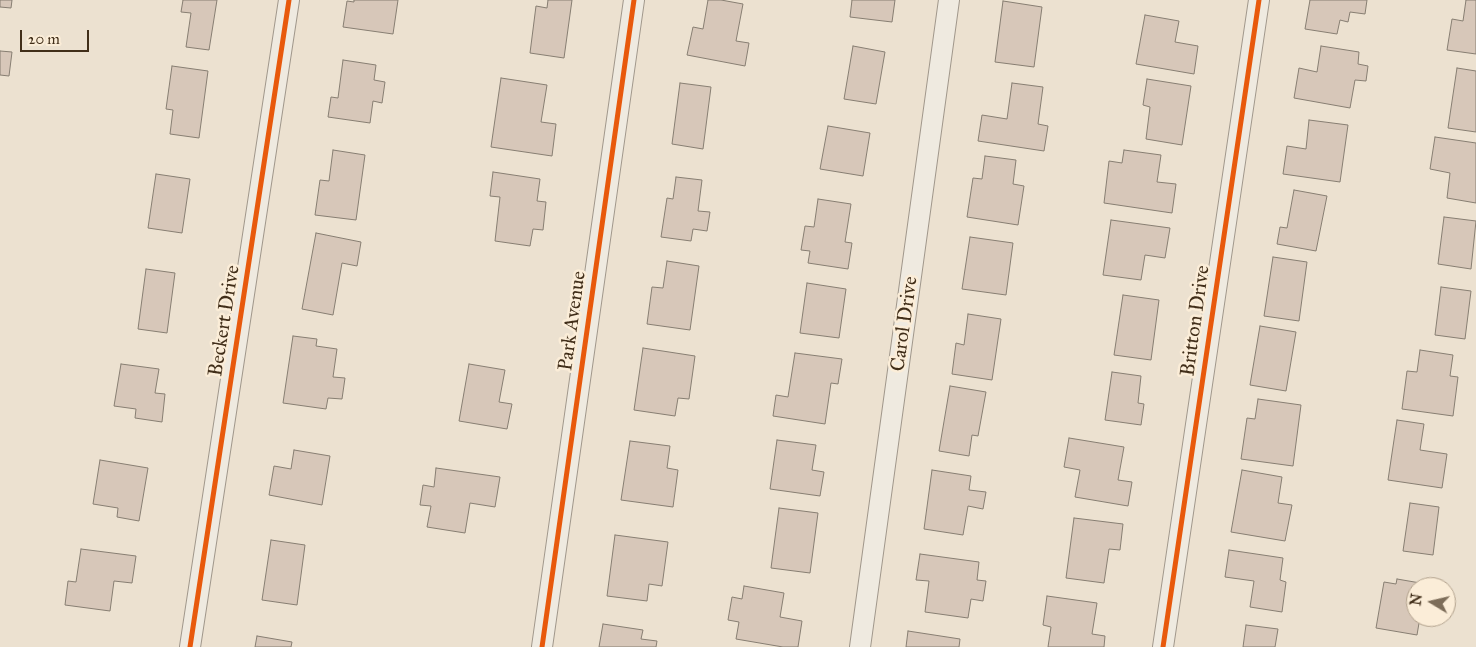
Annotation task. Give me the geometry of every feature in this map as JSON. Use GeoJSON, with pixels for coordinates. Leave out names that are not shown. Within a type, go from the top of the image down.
{"type":"FeatureCollection","features":[{"type":"Feature","properties":{"kind":"street","name":"Beckert Drive"},"geometry":{"type":"LineString","coordinates":[[190,647],[288,0]]}},
{"type":"Feature","properties":{"kind":"street","name":"Park Avenue"},"geometry":{"type":"LineString","coordinates":[[542,647],[634,0]]}},
{"type":"Feature","properties":{"kind":"street","name":"Carol Drive"},"geometry":{"type":"LineString","coordinates":[[860,647],[949,0]]}},
{"type":"Feature","properties":{"kind":"street","name":"Britton Drive"},"geometry":{"type":"LineString","coordinates":[[1163,647],[1259,0]]}},
{"type":"Feature","properties":{"kind":"building"},"geometry":{"type":"Polygon","coordinates":[[[0,0],[12,0],[11,8],[0,7],[0,0]]]}},
{"type":"Feature","properties":{"kind":"building"},"geometry":{"type":"Polygon","coordinates":[[[183,0],[217,0],[209,50],[186,47],[191,13],[181,12],[183,0]]]}},
{"type":"Feature","properties":{"kind":"building"},"geometry":{"type":"Polygon","coordinates":[[[354,0],[398,0],[393,34],[343,27],[347,1],[354,2],[354,0]]]}},
{"type":"Feature","properties":{"kind":"building"},"geometry":{"type":"Polygon","coordinates":[[[548,0],[572,0],[564,58],[530,53],[536,6],[547,8],[548,0]]]}},
{"type":"Feature","properties":{"kind":"building"},"geometry":{"type":"Polygon","coordinates":[[[708,0],[743,4],[736,41],[749,43],[745,66],[687,55],[693,27],[703,29],[708,0]]]}},
{"type":"Feature","properties":{"kind":"building"},"geometry":{"type":"Polygon","coordinates":[[[852,0],[895,0],[892,22],[850,17],[852,0]]]}},
{"type":"Feature","properties":{"kind":"building"},"geometry":{"type":"Polygon","coordinates":[[[1310,0],[1367,0],[1365,14],[1350,12],[1348,22],[1340,20],[1337,34],[1305,29],[1310,0]]]}},
{"type":"Feature","properties":{"kind":"building"},"geometry":{"type":"Polygon","coordinates":[[[1466,0],[1476,0],[1476,54],[1447,50],[1452,19],[1463,21],[1466,0]]]}},
{"type":"Feature","properties":{"kind":"building"},"geometry":{"type":"Polygon","coordinates":[[[1003,1],[1042,7],[1034,67],[995,62],[1003,1]]]}},
{"type":"Feature","properties":{"kind":"building"},"geometry":{"type":"Polygon","coordinates":[[[1145,15],[1179,21],[1175,42],[1198,46],[1194,74],[1136,64],[1145,15]]]}},
{"type":"Feature","properties":{"kind":"building"},"geometry":{"type":"Polygon","coordinates":[[[853,46],[885,52],[876,104],[844,99],[853,46]]]}},
{"type":"Feature","properties":{"kind":"building"},"geometry":{"type":"Polygon","coordinates":[[[1321,46],[1359,52],[1358,64],[1368,66],[1366,81],[1355,80],[1350,108],[1294,98],[1299,68],[1317,72],[1321,46]]]}},
{"type":"Feature","properties":{"kind":"building"},"geometry":{"type":"Polygon","coordinates":[[[0,51],[12,52],[9,76],[0,75],[0,51]]]}},
{"type":"Feature","properties":{"kind":"building"},"geometry":{"type":"Polygon","coordinates":[[[343,60],[376,65],[374,80],[385,82],[382,103],[373,101],[370,123],[328,117],[331,97],[338,98],[343,60]]]}},
{"type":"Feature","properties":{"kind":"building"},"geometry":{"type":"Polygon","coordinates":[[[172,66],[208,71],[199,138],[170,134],[173,110],[166,109],[172,66]]]}},
{"type":"Feature","properties":{"kind":"building"},"geometry":{"type":"Polygon","coordinates":[[[1457,68],[1476,71],[1476,132],[1448,128],[1457,68]]]}},
{"type":"Feature","properties":{"kind":"building"},"geometry":{"type":"Polygon","coordinates":[[[501,78],[547,85],[541,122],[556,124],[552,156],[491,147],[501,78]]]}},
{"type":"Feature","properties":{"kind":"building"},"geometry":{"type":"Polygon","coordinates":[[[1147,79],[1191,86],[1182,145],[1146,139],[1150,107],[1143,105],[1147,79]]]}},
{"type":"Feature","properties":{"kind":"building"},"geometry":{"type":"Polygon","coordinates":[[[680,83],[711,87],[703,149],[672,144],[680,83]]]}},
{"type":"Feature","properties":{"kind":"building"},"geometry":{"type":"Polygon","coordinates":[[[1012,83],[1043,87],[1038,124],[1048,126],[1044,151],[978,141],[982,115],[1007,119],[1012,83]]]}},
{"type":"Feature","properties":{"kind":"building"},"geometry":{"type":"Polygon","coordinates":[[[1309,120],[1348,125],[1340,182],[1283,174],[1287,146],[1306,149],[1309,120]]]}},
{"type":"Feature","properties":{"kind":"building"},"geometry":{"type":"Polygon","coordinates":[[[828,126],[870,133],[863,176],[820,169],[828,126]]]}},
{"type":"Feature","properties":{"kind":"building"},"geometry":{"type":"Polygon","coordinates":[[[1435,137],[1476,143],[1476,203],[1447,198],[1450,173],[1430,169],[1435,137]]]}},
{"type":"Feature","properties":{"kind":"building"},"geometry":{"type":"Polygon","coordinates":[[[333,150],[365,155],[356,220],[315,215],[320,180],[329,181],[333,150]]]}},
{"type":"Feature","properties":{"kind":"building"},"geometry":{"type":"Polygon","coordinates":[[[1124,150],[1161,155],[1157,182],[1176,184],[1172,213],[1104,203],[1109,161],[1122,163],[1124,150]]]}},
{"type":"Feature","properties":{"kind":"building"},"geometry":{"type":"Polygon","coordinates":[[[985,156],[1016,160],[1013,184],[1024,186],[1018,225],[967,217],[973,178],[982,179],[985,156]]]}},
{"type":"Feature","properties":{"kind":"building"},"geometry":{"type":"Polygon","coordinates":[[[493,172],[540,179],[537,201],[546,202],[543,230],[533,229],[530,246],[495,241],[500,197],[490,196],[493,172]]]}},
{"type":"Feature","properties":{"kind":"building"},"geometry":{"type":"Polygon","coordinates":[[[156,174],[190,179],[182,233],[148,228],[156,174]]]}},
{"type":"Feature","properties":{"kind":"building"},"geometry":{"type":"Polygon","coordinates":[[[676,177],[702,180],[698,211],[710,212],[707,231],[693,229],[691,241],[661,237],[667,198],[673,199],[676,177]]]}},
{"type":"Feature","properties":{"kind":"building"},"geometry":{"type":"Polygon","coordinates":[[[1294,190],[1327,196],[1316,251],[1277,244],[1280,227],[1287,228],[1294,190]]]}},
{"type":"Feature","properties":{"kind":"building"},"geometry":{"type":"Polygon","coordinates":[[[818,199],[851,204],[845,242],[852,243],[848,269],[808,263],[810,251],[801,250],[805,226],[814,227],[818,199]]]}},
{"type":"Feature","properties":{"kind":"building"},"geometry":{"type":"Polygon","coordinates":[[[1444,217],[1476,221],[1471,269],[1438,264],[1444,217]]]}},
{"type":"Feature","properties":{"kind":"building"},"geometry":{"type":"Polygon","coordinates":[[[1111,220],[1170,228],[1165,258],[1145,255],[1141,280],[1103,275],[1111,220]]]}},
{"type":"Feature","properties":{"kind":"building"},"geometry":{"type":"Polygon","coordinates":[[[316,233],[361,242],[357,266],[342,263],[333,315],[302,309],[316,233]]]}},
{"type":"Feature","properties":{"kind":"building"},"geometry":{"type":"Polygon","coordinates":[[[970,237],[1013,243],[1006,295],[962,289],[970,237]]]}},
{"type":"Feature","properties":{"kind":"building"},"geometry":{"type":"Polygon","coordinates":[[[1273,257],[1307,262],[1299,321],[1264,316],[1273,257]]]}},
{"type":"Feature","properties":{"kind":"building"},"geometry":{"type":"Polygon","coordinates":[[[667,261],[699,266],[690,330],[647,324],[652,287],[663,288],[667,261]]]}},
{"type":"Feature","properties":{"kind":"building"},"geometry":{"type":"Polygon","coordinates":[[[146,269],[175,273],[167,333],[138,329],[146,269]]]}},
{"type":"Feature","properties":{"kind":"building"},"geometry":{"type":"Polygon","coordinates":[[[807,283],[846,289],[839,338],[800,333],[807,283]]]}},
{"type":"Feature","properties":{"kind":"building"},"geometry":{"type":"Polygon","coordinates":[[[1441,287],[1471,291],[1465,339],[1435,335],[1441,287]]]}},
{"type":"Feature","properties":{"kind":"building"},"geometry":{"type":"Polygon","coordinates":[[[1123,295],[1159,300],[1151,360],[1114,355],[1123,295]]]}},
{"type":"Feature","properties":{"kind":"building"},"geometry":{"type":"Polygon","coordinates":[[[968,314],[1001,319],[992,380],[952,374],[956,343],[964,345],[968,314]]]}},
{"type":"Feature","properties":{"kind":"building"},"geometry":{"type":"Polygon","coordinates":[[[1260,326],[1296,332],[1286,391],[1250,385],[1260,326]]]}},
{"type":"Feature","properties":{"kind":"building"},"geometry":{"type":"Polygon","coordinates":[[[293,336],[317,339],[316,346],[337,349],[333,377],[345,378],[342,399],[328,398],[326,409],[283,403],[293,336]]]}},
{"type":"Feature","properties":{"kind":"building"},"geometry":{"type":"Polygon","coordinates":[[[643,348],[695,356],[689,399],[678,398],[675,416],[634,410],[643,348]]]}},
{"type":"Feature","properties":{"kind":"building"},"geometry":{"type":"Polygon","coordinates":[[[1420,350],[1453,355],[1450,376],[1458,377],[1453,416],[1402,409],[1407,371],[1417,372],[1420,350]]]}},
{"type":"Feature","properties":{"kind":"building"},"geometry":{"type":"Polygon","coordinates":[[[795,353],[842,359],[838,384],[831,383],[825,424],[773,416],[776,395],[788,397],[795,353]]]}},
{"type":"Feature","properties":{"kind":"building"},"geometry":{"type":"Polygon","coordinates":[[[121,364],[159,369],[155,393],[165,394],[162,422],[135,418],[136,409],[114,406],[121,364]]]}},
{"type":"Feature","properties":{"kind":"building"},"geometry":{"type":"Polygon","coordinates":[[[469,364],[505,370],[499,402],[512,404],[507,429],[459,421],[469,364]]]}},
{"type":"Feature","properties":{"kind":"building"},"geometry":{"type":"Polygon","coordinates":[[[1112,372],[1141,376],[1138,403],[1144,404],[1141,425],[1105,420],[1112,372]]]}},
{"type":"Feature","properties":{"kind":"building"},"geometry":{"type":"Polygon","coordinates":[[[950,386],[986,392],[978,436],[972,435],[969,456],[939,451],[950,386]]]}},
{"type":"Feature","properties":{"kind":"building"},"geometry":{"type":"Polygon","coordinates":[[[1258,399],[1301,405],[1293,466],[1241,459],[1247,418],[1255,419],[1258,399]]]}},
{"type":"Feature","properties":{"kind":"building"},"geometry":{"type":"Polygon","coordinates":[[[1397,420],[1424,424],[1420,450],[1447,454],[1442,488],[1388,480],[1397,420]]]}},
{"type":"Feature","properties":{"kind":"building"},"geometry":{"type":"Polygon","coordinates":[[[1069,438],[1124,447],[1118,480],[1132,482],[1128,506],[1075,497],[1080,470],[1064,467],[1069,438]]]}},
{"type":"Feature","properties":{"kind":"building"},"geometry":{"type":"Polygon","coordinates":[[[777,440],[816,445],[812,470],[824,472],[820,496],[770,489],[777,440]]]}},
{"type":"Feature","properties":{"kind":"building"},"geometry":{"type":"Polygon","coordinates":[[[630,441],[670,446],[667,468],[678,470],[673,507],[621,500],[630,441]]]}},
{"type":"Feature","properties":{"kind":"building"},"geometry":{"type":"Polygon","coordinates":[[[294,450],[330,456],[322,505],[269,495],[274,466],[291,469],[294,450]]]}},
{"type":"Feature","properties":{"kind":"building"},"geometry":{"type":"Polygon","coordinates":[[[100,460],[148,468],[139,521],[117,517],[118,508],[93,504],[100,460]]]}},
{"type":"Feature","properties":{"kind":"building"},"geometry":{"type":"Polygon","coordinates":[[[436,468],[500,477],[495,507],[470,503],[465,533],[427,527],[431,506],[420,505],[423,485],[434,487],[436,468]]]}},
{"type":"Feature","properties":{"kind":"building"},"geometry":{"type":"Polygon","coordinates":[[[932,470],[971,476],[969,490],[986,492],[983,509],[968,506],[963,535],[924,529],[932,470]]]}},
{"type":"Feature","properties":{"kind":"building"},"geometry":{"type":"Polygon","coordinates":[[[1242,470],[1282,477],[1278,503],[1292,505],[1285,541],[1231,532],[1242,470]]]}},
{"type":"Feature","properties":{"kind":"building"},"geometry":{"type":"Polygon","coordinates":[[[1410,503],[1439,507],[1433,555],[1403,551],[1410,503]]]}},
{"type":"Feature","properties":{"kind":"building"},"geometry":{"type":"Polygon","coordinates":[[[779,508],[818,513],[810,573],[771,568],[779,508]]]}},
{"type":"Feature","properties":{"kind":"building"},"geometry":{"type":"Polygon","coordinates":[[[1074,518],[1123,524],[1120,550],[1109,549],[1104,583],[1066,578],[1074,518]]]}},
{"type":"Feature","properties":{"kind":"building"},"geometry":{"type":"Polygon","coordinates":[[[615,535],[668,542],[662,586],[649,584],[647,601],[607,596],[615,535]]]}},
{"type":"Feature","properties":{"kind":"building"},"geometry":{"type":"Polygon","coordinates":[[[271,540],[305,545],[297,605],[262,600],[271,540]]]}},
{"type":"Feature","properties":{"kind":"building"},"geometry":{"type":"Polygon","coordinates":[[[81,549],[136,556],[132,583],[114,581],[110,611],[65,605],[68,581],[76,582],[81,549]]]}},
{"type":"Feature","properties":{"kind":"building"},"geometry":{"type":"Polygon","coordinates":[[[1229,550],[1283,558],[1280,580],[1286,582],[1282,612],[1250,607],[1254,581],[1225,577],[1229,550]]]}},
{"type":"Feature","properties":{"kind":"building"},"geometry":{"type":"Polygon","coordinates":[[[920,554],[979,562],[977,580],[986,581],[983,601],[971,599],[968,618],[925,612],[929,581],[916,580],[920,554]]]}},
{"type":"Feature","properties":{"kind":"building"},"geometry":{"type":"Polygon","coordinates":[[[1397,579],[1406,581],[1406,627],[1418,627],[1417,635],[1376,628],[1384,582],[1396,584],[1397,579]]]}},
{"type":"Feature","properties":{"kind":"building"},"geometry":{"type":"Polygon","coordinates":[[[744,586],[784,593],[780,617],[802,621],[798,647],[783,647],[736,639],[739,622],[728,620],[732,597],[742,599],[744,586]]]}},
{"type":"Feature","properties":{"kind":"building"},"geometry":{"type":"Polygon","coordinates":[[[1047,596],[1097,603],[1092,634],[1105,636],[1104,647],[1048,647],[1051,627],[1043,625],[1047,596]]]}},
{"type":"Feature","properties":{"kind":"building"},"geometry":{"type":"Polygon","coordinates":[[[603,624],[643,630],[641,639],[657,641],[656,647],[599,647],[603,624]]]}},
{"type":"Feature","properties":{"kind":"building"},"geometry":{"type":"Polygon","coordinates":[[[1246,625],[1278,629],[1275,647],[1243,647],[1246,625]]]}},
{"type":"Feature","properties":{"kind":"building"},"geometry":{"type":"Polygon","coordinates":[[[908,631],[960,639],[959,647],[906,647],[908,631]]]}},
{"type":"Feature","properties":{"kind":"building"},"geometry":{"type":"Polygon","coordinates":[[[257,636],[292,642],[291,647],[255,647],[257,636]]]}},
{"type":"Feature","properties":{"kind":"cycle path"},"geometry":{"type":"LineString","coordinates":[[190,647],[289,0]]}},
{"type":"Feature","properties":{"kind":"cycle path"},"geometry":{"type":"LineString","coordinates":[[542,647],[634,0]]}},
{"type":"Feature","properties":{"kind":"cycle path"},"geometry":{"type":"LineString","coordinates":[[1163,647],[1259,0]]}}]}
